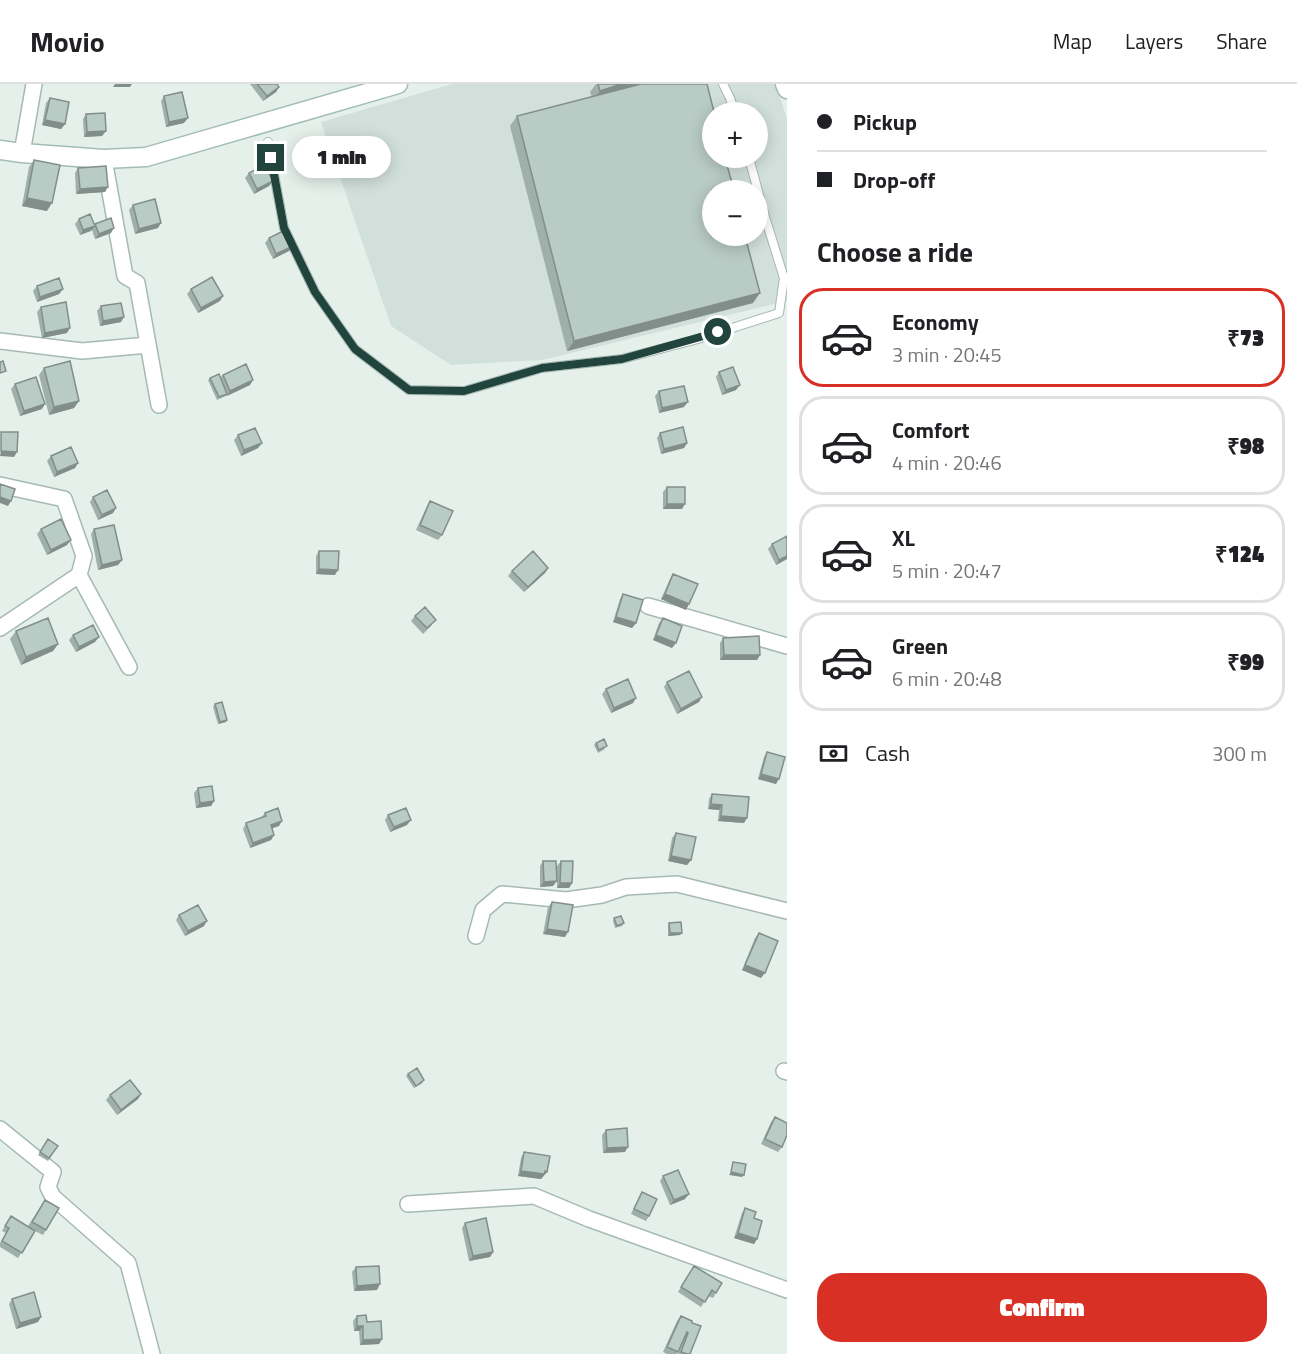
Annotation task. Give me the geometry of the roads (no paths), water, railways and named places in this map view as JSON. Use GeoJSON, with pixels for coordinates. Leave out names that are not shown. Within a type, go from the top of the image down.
{"type":"FeatureCollection","features":[{"type":"Feature","properties":{"kind":"street"},"geometry":{"type":"LineString","coordinates":[[22,153],[34,84]]}},
{"type":"Feature","properties":{"kind":"street"},"geometry":{"type":"LineString","coordinates":[[0,150],[104,159],[146,157],[362,89],[398,84]]}},
{"type":"Feature","properties":{"kind":"street"},"geometry":{"type":"LineString","coordinates":[[786,84],[787,89]]}},
{"type":"Feature","properties":{"kind":"street"},"geometry":{"type":"LineString","coordinates":[[104,159],[125,276],[137,283],[159,405]]}},
{"type":"Feature","properties":{"kind":"street"},"geometry":{"type":"LineString","coordinates":[[0,341],[82,351],[148,345]]}},
{"type":"Feature","properties":{"kind":"street"},"geometry":{"type":"LineString","coordinates":[[0,485],[64,499],[84,556],[79,575],[0,628]]}},
{"type":"Feature","properties":{"kind":"street"},"geometry":{"type":"LineString","coordinates":[[79,575],[129,667]]}},
{"type":"Feature","properties":{"kind":"street"},"geometry":{"type":"LineString","coordinates":[[648,606],[787,646]]}},
{"type":"Feature","properties":{"kind":"street"},"geometry":{"type":"LineString","coordinates":[[476,936],[483,910],[502,894],[566,900],[602,895],[626,887],[677,884],[787,911]]}},
{"type":"Feature","properties":{"kind":"street"},"geometry":{"type":"LineString","coordinates":[[0,1129],[53,1172],[48,1187],[53,1197],[128,1263],[152,1354]]}},
{"type":"Feature","properties":{"kind":"street"},"geometry":{"type":"LineString","coordinates":[[408,1204],[534,1196],[589,1219],[787,1290]]}},
{"type":"Feature","properties":{"kind":"lane"},"geometry":{"type":"LineString","coordinates":[[723,84],[731,102]]}},
{"type":"Feature","properties":{"kind":"lane"},"geometry":{"type":"LineString","coordinates":[[268,142],[284,228],[315,292],[355,349],[409,390],[464,391],[542,368],[622,359],[698,339],[779,313],[784,278],[752,168]]}}]}
